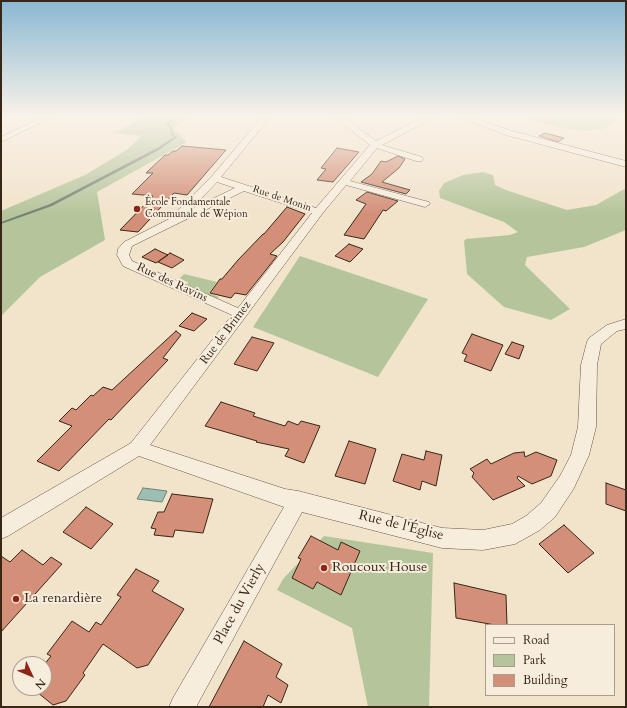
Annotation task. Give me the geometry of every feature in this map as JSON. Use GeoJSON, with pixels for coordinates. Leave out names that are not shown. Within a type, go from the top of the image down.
{"type":"FeatureCollection","features":[{"type":"Feature","properties":{"kind":"street"},"geometry":{"type":"LineString","coordinates":[[173,221],[215,178],[239,149]]}},
{"type":"Feature","properties":{"kind":"street","name":"Rue de Brimez"},"geometry":{"type":"LineString","coordinates":[[1,529],[137,448],[318,212],[373,149]]}},
{"type":"Feature","properties":{"kind":"street"},"geometry":{"type":"LineString","coordinates":[[386,149],[418,159]]}},
{"type":"Feature","properties":{"kind":"street"},"geometry":{"type":"LineString","coordinates":[[570,149],[626,164]]}},
{"type":"Feature","properties":{"kind":"street","name":"Rue de Monin"},"geometry":{"type":"LineString","coordinates":[[215,178],[318,212]]}},
{"type":"Feature","properties":{"kind":"street"},"geometry":{"type":"LineString","coordinates":[[344,182],[426,204]]}},
{"type":"Feature","properties":{"kind":"street","name":"Rue de Monin"},"geometry":{"type":"LineString","coordinates":[[173,221],[245,187]]}},
{"type":"Feature","properties":{"kind":"street","name":"Rue des Ravins"},"geometry":{"type":"LineString","coordinates":[[173,221],[128,244],[122,255],[127,263],[240,314]]}},
{"type":"Feature","properties":{"kind":"street","name":"Rue de l'Église"},"geometry":{"type":"LineString","coordinates":[[137,448],[286,498],[442,538],[483,540],[515,534],[533,523],[548,510],[567,482],[580,455],[586,427],[588,377],[594,342],[612,328],[626,324]]}},
{"type":"Feature","properties":{"kind":"street","name":"Place du Vierly"},"geometry":{"type":"LineString","coordinates":[[182,707],[298,500]]}},
{"type":"Feature","properties":{"kind":"green space"},"geometry":{"type":"Polygon","coordinates":[[[128,149],[174,149],[97,192],[105,240],[40,277],[1,316],[1,211],[85,175],[128,149]]]}},
{"type":"Feature","properties":{"kind":"green space"},"geometry":{"type":"Polygon","coordinates":[[[483,172],[493,175],[495,185],[506,190],[567,210],[596,205],[626,188],[626,230],[584,247],[527,257],[525,265],[570,309],[551,320],[504,307],[467,274],[464,241],[466,239],[510,235],[518,232],[504,222],[440,198],[439,191],[444,183],[463,175],[483,172]]]}},
{"type":"Feature","properties":{"kind":"green space"},"geometry":{"type":"Polygon","coordinates":[[[300,256],[428,299],[378,377],[253,327],[300,256]]]}},
{"type":"Feature","properties":{"kind":"green space"},"geometry":{"type":"Polygon","coordinates":[[[184,274],[217,282],[209,293],[219,297],[217,299],[187,287],[188,282],[179,279],[184,274]]]}},
{"type":"Feature","properties":{"kind":"green space"},"geometry":{"type":"Polygon","coordinates":[[[324,536],[433,553],[429,707],[368,707],[352,628],[277,590],[283,579],[324,536]]]}},
{"type":"Feature","properties":{"kind":"water"},"geometry":{"type":"Polygon","coordinates":[[[143,488],[167,491],[162,502],[137,499],[143,488]]]}},
{"type":"Feature","properties":{"kind":"building"},"geometry":{"type":"Polygon","coordinates":[[[178,149],[226,150],[187,195],[174,193],[138,232],[120,230],[153,196],[132,194],[153,173],[146,173],[165,155],[178,149]]]}},
{"type":"Feature","properties":{"kind":"building"},"geometry":{"type":"Polygon","coordinates":[[[336,149],[359,152],[333,182],[317,180],[326,169],[321,168],[336,149]]]}},
{"type":"Feature","properties":{"kind":"building"},"geometry":{"type":"Polygon","coordinates":[[[398,156],[405,159],[399,168],[382,182],[410,190],[406,194],[361,182],[372,174],[381,161],[386,162],[398,156]]]}},
{"type":"Feature","properties":{"kind":"building"},"geometry":{"type":"Polygon","coordinates":[[[367,192],[398,201],[386,211],[383,210],[364,239],[344,235],[366,204],[356,200],[367,192]]]}},
{"type":"Feature","properties":{"kind":"building"},"geometry":{"type":"Polygon","coordinates":[[[287,207],[305,214],[283,242],[270,254],[277,256],[246,295],[235,293],[231,298],[210,293],[220,279],[222,279],[238,260],[264,234],[287,207]]]}},
{"type":"Feature","properties":{"kind":"building"},"geometry":{"type":"Polygon","coordinates":[[[349,244],[363,249],[350,262],[335,256],[349,244]]]}},
{"type":"Feature","properties":{"kind":"building"},"geometry":{"type":"Polygon","coordinates":[[[155,249],[168,255],[156,263],[142,257],[155,249]]]}},
{"type":"Feature","properties":{"kind":"building"},"geometry":{"type":"Polygon","coordinates":[[[170,253],[184,260],[172,268],[158,262],[170,253]]]}},
{"type":"Feature","properties":{"kind":"building"},"geometry":{"type":"Polygon","coordinates":[[[192,313],[207,319],[194,331],[179,326],[192,313]]]}},
{"type":"Feature","properties":{"kind":"building"},"geometry":{"type":"Polygon","coordinates":[[[176,331],[181,335],[163,358],[168,360],[111,420],[109,419],[59,471],[37,461],[72,426],[59,421],[72,408],[76,410],[91,395],[93,396],[103,387],[112,390],[176,331]]]}},
{"type":"Feature","properties":{"kind":"building"},"geometry":{"type":"Polygon","coordinates":[[[472,334],[503,345],[491,371],[464,361],[467,355],[462,353],[472,334]]]}},
{"type":"Feature","properties":{"kind":"building"},"geometry":{"type":"Polygon","coordinates":[[[252,337],[274,343],[257,371],[234,364],[252,337]]]}},
{"type":"Feature","properties":{"kind":"building"},"geometry":{"type":"Polygon","coordinates":[[[512,342],[524,346],[519,359],[505,354],[512,342]]]}},
{"type":"Feature","properties":{"kind":"building"},"geometry":{"type":"Polygon","coordinates":[[[221,402],[255,413],[253,416],[285,426],[288,421],[298,425],[301,421],[320,426],[304,463],[285,456],[289,449],[256,442],[257,441],[205,426],[221,402]]]}},
{"type":"Feature","properties":{"kind":"building"},"geometry":{"type":"Polygon","coordinates":[[[349,441],[376,449],[365,484],[335,476],[349,441]]]}},
{"type":"Feature","properties":{"kind":"building"},"geometry":{"type":"Polygon","coordinates":[[[426,451],[442,455],[436,486],[422,481],[420,490],[393,481],[402,454],[424,460],[426,451]]]}},
{"type":"Feature","properties":{"kind":"building"},"geometry":{"type":"Polygon","coordinates":[[[524,452],[525,457],[536,452],[557,460],[551,476],[532,484],[518,476],[517,478],[525,486],[493,500],[472,477],[474,473],[470,469],[487,459],[491,464],[514,453],[524,452]]]}},
{"type":"Feature","properties":{"kind":"building"},"geometry":{"type":"Polygon","coordinates":[[[606,483],[626,490],[626,511],[606,504],[606,483]]]}},
{"type":"Feature","properties":{"kind":"building"},"geometry":{"type":"Polygon","coordinates":[[[172,494],[213,499],[203,533],[175,530],[173,537],[154,535],[156,529],[151,528],[158,512],[164,512],[172,494]]]}},
{"type":"Feature","properties":{"kind":"building"},"geometry":{"type":"Polygon","coordinates":[[[86,507],[113,524],[91,549],[63,532],[86,507]]]}},
{"type":"Feature","properties":{"kind":"building"},"geometry":{"type":"Polygon","coordinates":[[[564,525],[594,553],[568,573],[539,544],[564,525]]]}},
{"type":"Feature","properties":{"kind":"building","name":"Roucoux House"},"geometry":{"type":"Polygon","coordinates":[[[311,536],[338,550],[341,542],[360,551],[341,595],[317,582],[313,589],[292,578],[301,559],[298,558],[311,536]]]}},
{"type":"Feature","properties":{"kind":"building","name":"La renardière"},"geometry":{"type":"Polygon","coordinates":[[[22,550],[43,565],[51,557],[62,564],[1,632],[1,556],[10,562],[22,550]]]}},
{"type":"Feature","properties":{"kind":"building"},"geometry":{"type":"Polygon","coordinates":[[[136,569],[159,581],[152,591],[184,609],[148,665],[137,668],[103,644],[83,673],[85,675],[66,701],[53,705],[42,696],[52,696],[52,656],[47,654],[72,621],[89,632],[96,622],[101,625],[121,597],[117,595],[136,569]]]}},
{"type":"Feature","properties":{"kind":"building"},"geometry":{"type":"Polygon","coordinates":[[[454,583],[506,595],[507,624],[489,624],[456,618],[454,583]]]}},
{"type":"Feature","properties":{"kind":"building"},"geometry":{"type":"Polygon","coordinates":[[[244,641],[282,664],[276,677],[288,685],[281,703],[268,695],[263,707],[209,707],[244,641]]]}},
{"type":"Feature","properties":{"kind":"waterway"},"geometry":{"type":"LineString","coordinates":[[1,223],[51,205],[158,149]]}},
{"type":"Feature","properties":{"kind":"place","name":"École Fondamentale Communale de Wépion"},"geometry":{"type":"Point","coordinates":[137,209]}},
{"type":"Feature","properties":{"kind":"place","name":"Roucoux House"},"geometry":{"type":"Point","coordinates":[324,568]}},
{"type":"Feature","properties":{"kind":"place","name":"La renardière"},"geometry":{"type":"Point","coordinates":[16,599]}}]}
